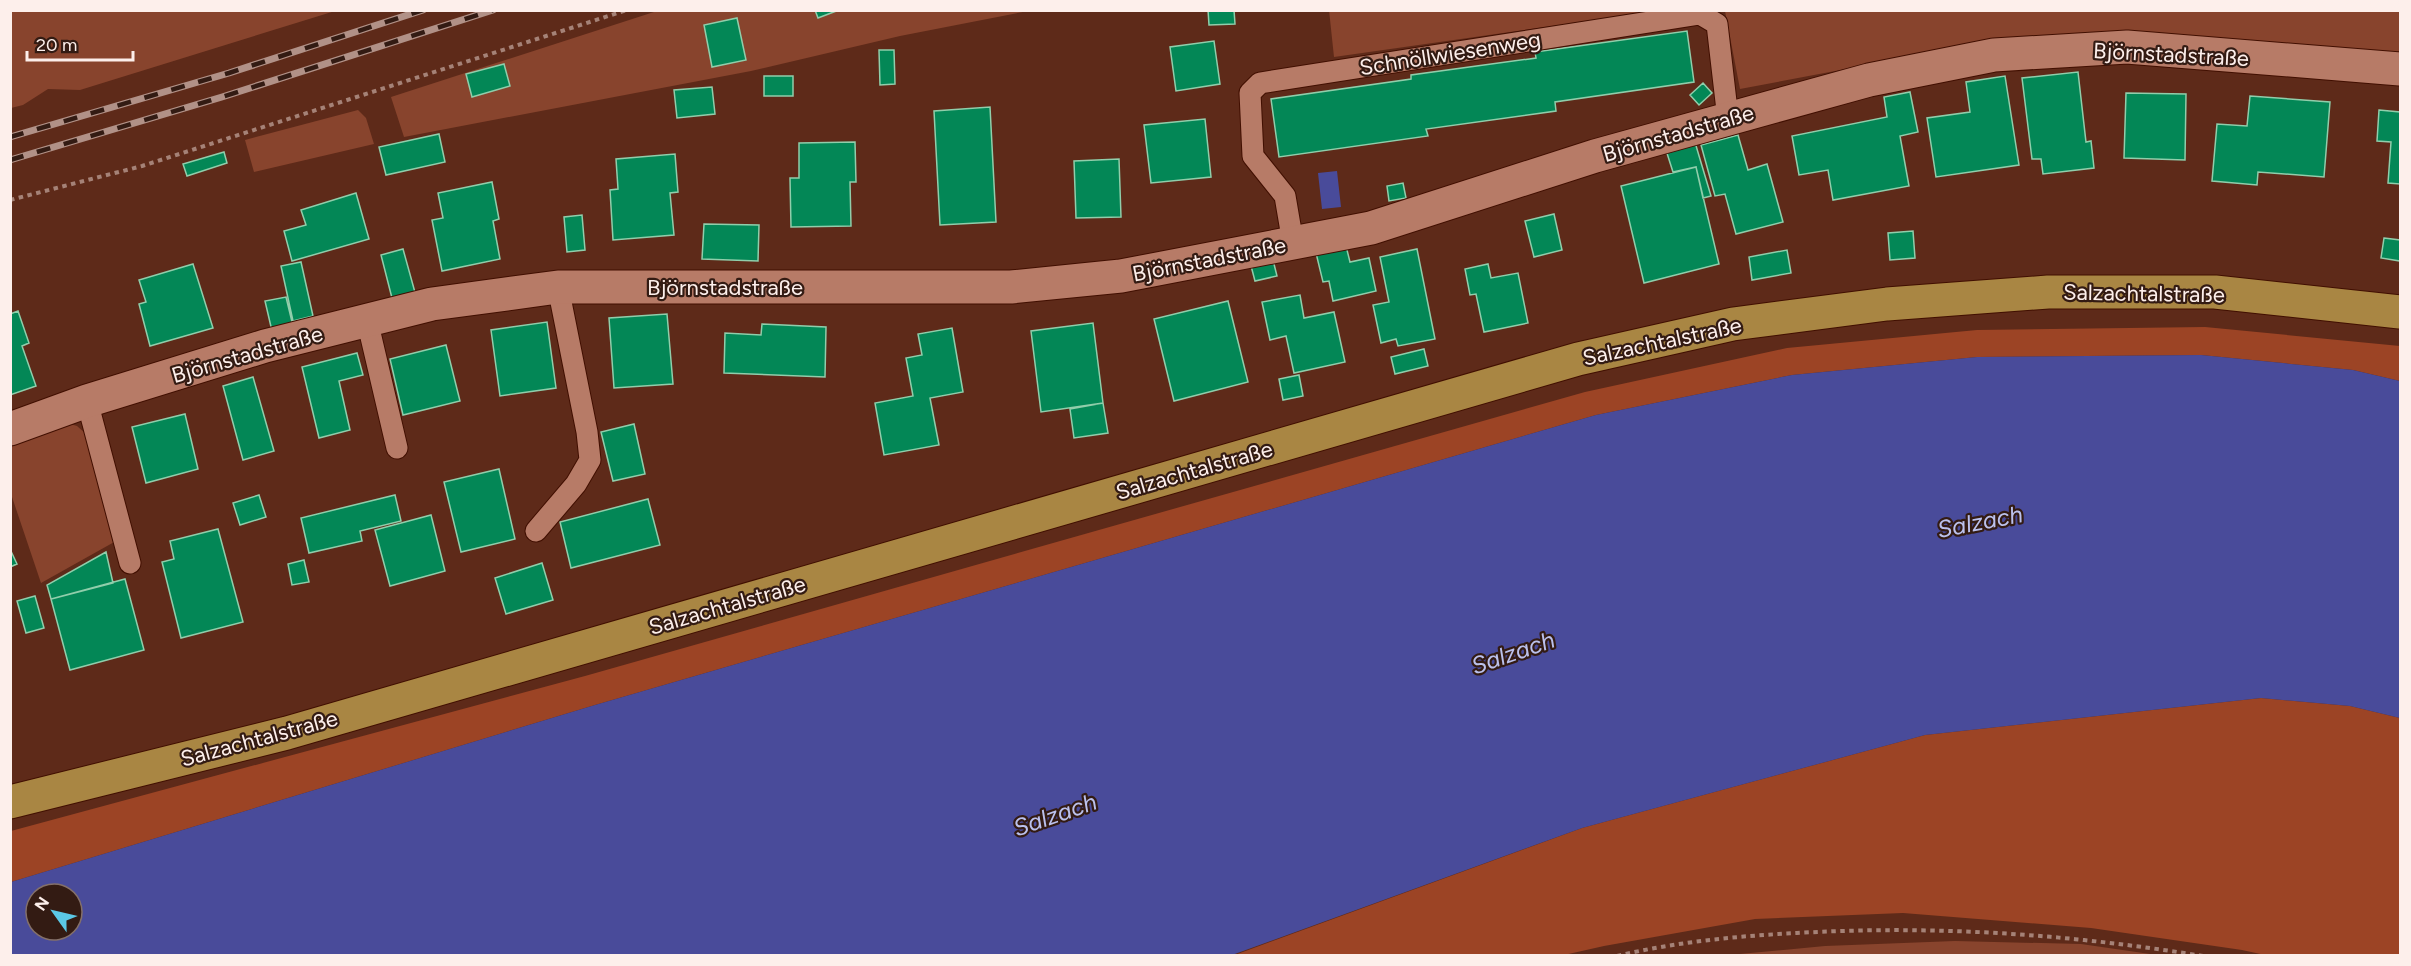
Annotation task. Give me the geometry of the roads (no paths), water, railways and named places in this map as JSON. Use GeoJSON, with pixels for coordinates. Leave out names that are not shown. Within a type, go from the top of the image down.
{"type":"FeatureCollection","features":[{"type":"Feature","properties":{"kind":"main road","name":"Salzachtalstraße"},"geometry":{"type":"LineString","coordinates":[[10,802],[286,733],[1578,358],[1733,324],[1887,304],[2048,292],[2215,292],[2400,312]]}},
{"type":"Feature","properties":{"kind":"street","name":"Björnstadstraße"},"geometry":{"type":"LineString","coordinates":[[10,429],[87,401],[265,346],[432,304],[558,287],[1011,287],[1121,276],[1371,228],[1595,156],[1728,119],[1869,80],[1994,55],[2127,47],[2400,69]]}},
{"type":"Feature","properties":{"kind":"lane","name":"Schnöllwiesenweg"},"geometry":{"type":"LineString","coordinates":[[1293,243],[1285,196],[1253,156],[1250,93],[1260,83],[1700,14],[1717,24],[1728,119]]}},
{"type":"Feature","properties":{"kind":"lane"},"geometry":{"type":"LineString","coordinates":[[536,531],[576,484],[590,460],[587,432],[558,287]]}},
{"type":"Feature","properties":{"kind":"lane"},"geometry":{"type":"LineString","coordinates":[[367,320],[397,448]]}},
{"type":"Feature","properties":{"kind":"lane"},"geometry":{"type":"LineString","coordinates":[[87,401],[130,563]]}},
{"type":"Feature","properties":{"kind":"water"},"geometry":{"type":"Polygon","coordinates":[[[1337,171],[1341,207],[1322,209],[1318,173],[1337,171]]]}},
{"type":"Feature","properties":{"kind":"water","name":"Salzach"},"geometry":{"type":"Polygon","coordinates":[[[2201,355],[2353,370],[2400,381],[2400,718],[2350,706],[2261,698],[1925,735],[1582,828],[1232,955],[11,955],[11,882],[595,705],[1596,415],[1792,375],[1977,357],[2201,355]]]}},
{"type":"Feature","properties":{"kind":"railway"},"geometry":{"type":"LineString","coordinates":[[10,137],[229,73],[423,10]]}},
{"type":"Feature","properties":{"kind":"railway"},"geometry":{"type":"LineString","coordinates":[[10,160],[222,97],[493,10]]}}]}
